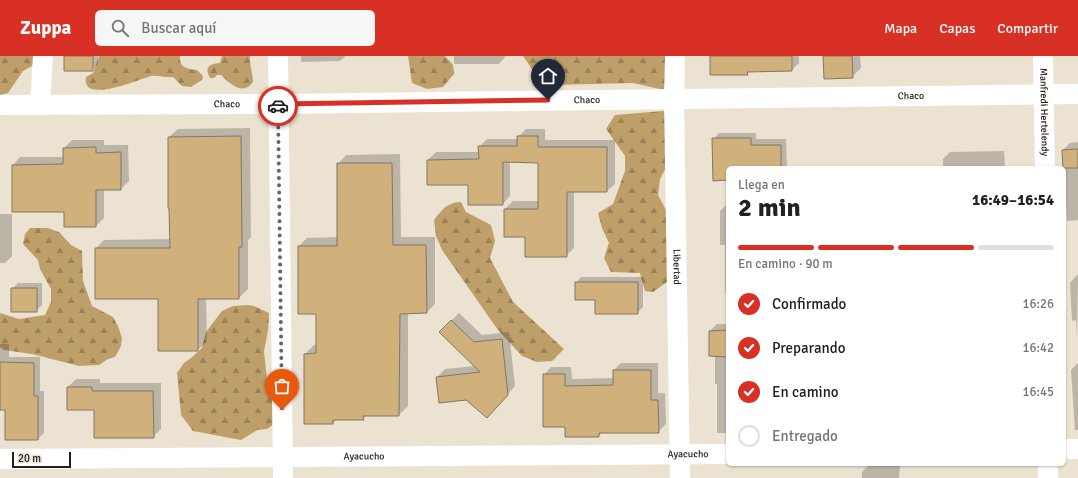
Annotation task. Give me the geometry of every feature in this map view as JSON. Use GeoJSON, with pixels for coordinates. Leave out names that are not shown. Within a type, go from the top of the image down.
{"type":"FeatureCollection","features":[{"type":"Feature","properties":{"kind":"street"},"geometry":{"type":"LineString","coordinates":[[40,104],[43,56]]}},
{"type":"Feature","properties":{"kind":"street"},"geometry":{"type":"LineString","coordinates":[[278,56],[283,478]]}},
{"type":"Feature","properties":{"kind":"street","name":"Libertad"},"geometry":{"type":"LineString","coordinates":[[675,56],[674,99],[680,478]]}},
{"type":"Feature","properties":{"kind":"street","name":"Manfredi Hertelendy"},"geometry":{"type":"LineString","coordinates":[[1043,56],[1045,166]]}},
{"type":"Feature","properties":{"kind":"street","name":"Chaco"},"geometry":{"type":"LineString","coordinates":[[0,105],[278,104],[1078,94]]}},
{"type":"Feature","properties":{"kind":"street"},"geometry":{"type":"LineString","coordinates":[[1066,449],[1078,449]]}},
{"type":"Feature","properties":{"kind":"street","name":"Ayacucho"},"geometry":{"type":"LineString","coordinates":[[0,459],[726,454]]}},
{"type":"Feature","properties":{"kind":"street"},"geometry":{"type":"LineString","coordinates":[[1048,466],[1048,478]]}},
{"type":"Feature","properties":{"kind":"green space"},"geometry":{"type":"Polygon","coordinates":[[[0,56],[38,56],[37,63],[23,71],[8,93],[0,95],[0,56]]]}},
{"type":"Feature","properties":{"kind":"green space"},"geometry":{"type":"Polygon","coordinates":[[[99,56],[180,56],[181,63],[185,67],[197,70],[203,76],[202,80],[191,87],[182,86],[173,77],[151,76],[112,88],[101,90],[92,89],[87,85],[86,77],[93,73],[99,56]]]}},
{"type":"Feature","properties":{"kind":"green space"},"geometry":{"type":"Polygon","coordinates":[[[222,56],[250,56],[253,82],[245,88],[241,88],[232,85],[221,75],[210,78],[207,71],[210,65],[220,63],[222,56]]]}},
{"type":"Feature","properties":{"kind":"green space"},"geometry":{"type":"Polygon","coordinates":[[[408,56],[445,56],[453,65],[454,74],[443,87],[427,89],[412,83],[408,56]]]}},
{"type":"Feature","properties":{"kind":"green space"},"geometry":{"type":"Polygon","coordinates":[[[523,56],[685,56],[685,62],[679,76],[664,90],[633,83],[552,85],[538,78],[523,56]]]}},
{"type":"Feature","properties":{"kind":"green space"},"geometry":{"type":"Polygon","coordinates":[[[663,111],[677,119],[669,162],[660,179],[658,195],[666,210],[677,268],[667,282],[653,292],[645,291],[640,273],[611,272],[604,258],[609,243],[602,228],[598,213],[613,204],[625,171],[625,156],[606,129],[615,115],[663,111]]]}},
{"type":"Feature","properties":{"kind":"green space"},"geometry":{"type":"Polygon","coordinates":[[[461,202],[466,212],[491,225],[495,241],[490,258],[513,302],[564,349],[552,361],[537,362],[522,356],[498,330],[442,250],[436,236],[434,220],[448,205],[461,202]]]}},
{"type":"Feature","properties":{"kind":"green space"},"geometry":{"type":"Polygon","coordinates":[[[30,228],[48,228],[59,232],[71,245],[82,251],[83,281],[92,306],[113,317],[122,338],[121,346],[115,357],[108,359],[99,365],[79,366],[32,354],[4,350],[0,347],[0,313],[19,319],[45,315],[51,302],[51,289],[40,269],[38,260],[23,244],[25,234],[30,228]]]}},
{"type":"Feature","properties":{"kind":"green space"},"geometry":{"type":"Polygon","coordinates":[[[233,306],[254,306],[269,313],[268,331],[264,351],[267,380],[277,416],[277,422],[267,429],[257,430],[241,440],[193,431],[181,415],[177,373],[184,363],[202,348],[206,332],[222,311],[233,306]]]}},
{"type":"Feature","properties":{"kind":"building"},"geometry":{"type":"Polygon","coordinates":[[[64,56],[93,56],[93,71],[64,71],[64,56]]]}},
{"type":"Feature","properties":{"kind":"building"},"geometry":{"type":"Polygon","coordinates":[[[710,56],[792,56],[792,71],[747,72],[748,75],[710,75],[710,56]]]}},
{"type":"Feature","properties":{"kind":"building"},"geometry":{"type":"Polygon","coordinates":[[[823,56],[852,56],[853,78],[824,79],[823,56]]]}},
{"type":"Feature","properties":{"kind":"building"},"geometry":{"type":"Polygon","coordinates":[[[241,136],[242,247],[239,247],[239,299],[198,299],[198,351],[158,351],[158,299],[95,299],[95,248],[170,248],[168,208],[168,137],[241,136]]]}},
{"type":"Feature","properties":{"kind":"building"},"geometry":{"type":"Polygon","coordinates":[[[517,136],[538,136],[538,147],[607,147],[607,192],[567,192],[567,257],[525,257],[525,237],[504,237],[504,209],[538,209],[538,163],[503,162],[503,205],[468,205],[468,185],[427,185],[427,160],[479,159],[478,146],[517,146],[517,136]]]}},
{"type":"Feature","properties":{"kind":"building"},"geometry":{"type":"Polygon","coordinates":[[[712,138],[751,138],[751,145],[781,145],[781,166],[726,166],[726,180],[713,181],[712,138]]]}},
{"type":"Feature","properties":{"kind":"building"},"geometry":{"type":"Polygon","coordinates":[[[96,147],[96,153],[121,152],[121,190],[96,190],[96,227],[64,227],[64,212],[12,212],[12,165],[63,164],[63,148],[96,147]]]}},
{"type":"Feature","properties":{"kind":"building"},"geometry":{"type":"Polygon","coordinates":[[[1078,149],[1078,168],[1066,168],[1066,166],[1063,166],[1062,150],[1078,149]]]}},
{"type":"Feature","properties":{"kind":"building"},"geometry":{"type":"Polygon","coordinates":[[[337,163],[392,163],[393,245],[426,245],[427,313],[400,314],[399,416],[363,416],[364,420],[333,420],[333,424],[304,424],[304,354],[316,353],[316,314],[298,314],[298,246],[337,246],[337,163]]]}},
{"type":"Feature","properties":{"kind":"building"},"geometry":{"type":"Polygon","coordinates":[[[575,282],[638,282],[638,314],[595,314],[595,300],[575,300],[575,282]]]}},
{"type":"Feature","properties":{"kind":"building"},"geometry":{"type":"Polygon","coordinates":[[[11,288],[37,288],[37,312],[11,312],[11,288]]]}},
{"type":"Feature","properties":{"kind":"building"},"geometry":{"type":"Polygon","coordinates":[[[451,320],[474,342],[502,339],[508,395],[487,418],[466,400],[439,403],[436,377],[480,372],[439,332],[451,320]]]}},
{"type":"Feature","properties":{"kind":"building"},"geometry":{"type":"Polygon","coordinates":[[[726,330],[726,357],[709,356],[709,331],[726,330]]]}},
{"type":"Feature","properties":{"kind":"building"},"geometry":{"type":"Polygon","coordinates":[[[0,362],[34,363],[34,396],[38,396],[38,440],[5,440],[5,410],[0,410],[0,362]]]}},
{"type":"Feature","properties":{"kind":"building"},"geometry":{"type":"Polygon","coordinates":[[[613,370],[651,370],[651,400],[658,400],[659,433],[599,433],[599,437],[565,437],[565,427],[543,427],[543,374],[565,374],[565,386],[613,385],[613,370]]]}},
{"type":"Feature","properties":{"kind":"building"},"geometry":{"type":"Polygon","coordinates":[[[67,387],[92,387],[92,391],[153,391],[154,438],[94,438],[94,410],[67,410],[67,387]]]}},
{"type":"Feature","properties":{"kind":"way so far"},"geometry":{"type":"LineString","coordinates":[[278,106],[282,410]]}},
{"type":"Feature","properties":{"kind":"route"},"geometry":{"type":"LineString","coordinates":[[278,106],[278,104],[548,100]]}}]}
